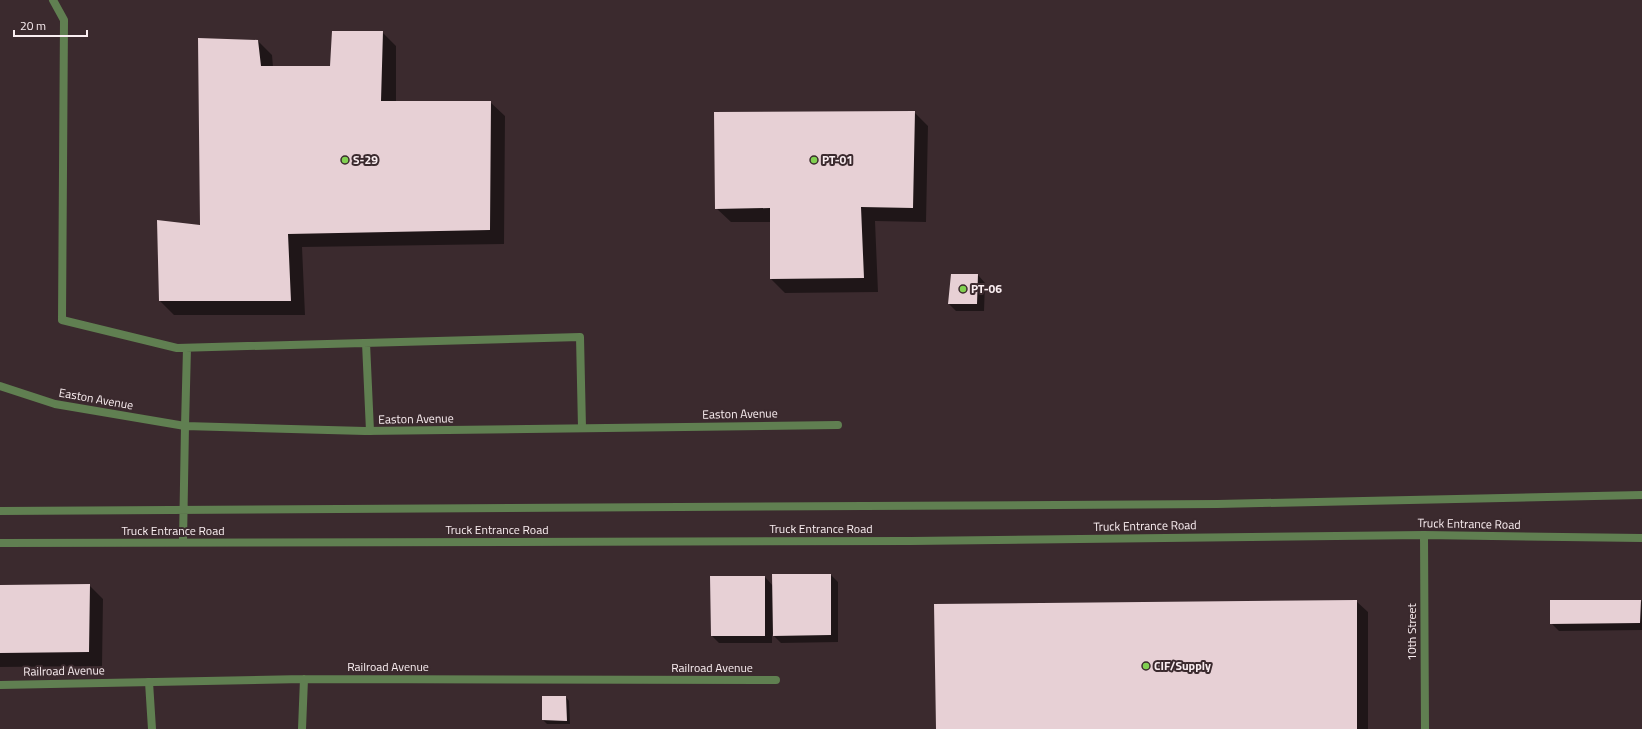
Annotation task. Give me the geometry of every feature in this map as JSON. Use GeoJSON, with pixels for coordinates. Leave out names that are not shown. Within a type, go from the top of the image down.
{"type":"FeatureCollection","features":[{"type":"Feature","properties":{"kind":"street"},"geometry":{"type":"LineString","coordinates":[[54,0],[64,20],[62,320],[177,348],[580,337],[582,428]]}},
{"type":"Feature","properties":{"kind":"street"},"geometry":{"type":"LineString","coordinates":[[366,343],[370,431]]}},
{"type":"Feature","properties":{"kind":"street"},"geometry":{"type":"LineString","coordinates":[[183,542],[187,348]]}},
{"type":"Feature","properties":{"kind":"street","name":"Easton Avenue"},"geometry":{"type":"LineString","coordinates":[[0,386],[55,404],[185,426],[370,431],[838,425]]}},
{"type":"Feature","properties":{"kind":"street"},"geometry":{"type":"LineString","coordinates":[[0,511],[1209,504],[1642,496]]}},
{"type":"Feature","properties":{"kind":"street","name":"Truck Entrance Road"},"geometry":{"type":"LineString","coordinates":[[0,543],[903,541],[1424,535],[1642,538]]}},
{"type":"Feature","properties":{"kind":"street","name":"10th Street"},"geometry":{"type":"LineString","coordinates":[[1424,535],[1425,729]]}},
{"type":"Feature","properties":{"kind":"street"},"geometry":{"type":"LineString","coordinates":[[302,729],[304,679]]}},
{"type":"Feature","properties":{"kind":"street","name":"Railroad Avenue"},"geometry":{"type":"LineString","coordinates":[[0,685],[304,679],[776,680]]}},
{"type":"Feature","properties":{"kind":"street"},"geometry":{"type":"LineString","coordinates":[[149,682],[152,729]]}},
{"type":"Feature","properties":{"kind":"building","name":"S-29"},"geometry":{"type":"Polygon","coordinates":[[[332,31],[383,31],[381,101],[491,101],[490,230],[288,234],[291,301],[159,301],[157,220],[200,225],[198,38],[258,40],[261,66],[330,66],[332,31]]]}},
{"type":"Feature","properties":{"kind":"building","name":"PT-01"},"geometry":{"type":"Polygon","coordinates":[[[915,111],[913,208],[861,207],[864,278],[770,279],[770,208],[715,209],[714,112],[915,111]]]}},
{"type":"Feature","properties":{"kind":"building","name":"PT-06"},"geometry":{"type":"Polygon","coordinates":[[[951,274],[978,274],[977,304],[948,304],[951,274]]]}},
{"type":"Feature","properties":{"kind":"building"},"geometry":{"type":"Polygon","coordinates":[[[772,574],[831,574],[831,635],[773,636],[772,574]]]}},
{"type":"Feature","properties":{"kind":"building"},"geometry":{"type":"Polygon","coordinates":[[[710,576],[765,576],[765,636],[711,636],[710,576]]]}},
{"type":"Feature","properties":{"kind":"building"},"geometry":{"type":"Polygon","coordinates":[[[90,584],[89,652],[0,653],[0,585],[90,584]]]}},
{"type":"Feature","properties":{"kind":"building","name":"CIF/Supply"},"geometry":{"type":"Polygon","coordinates":[[[1357,600],[1357,729],[936,729],[934,604],[1357,600]]]}},
{"type":"Feature","properties":{"kind":"building"},"geometry":{"type":"Polygon","coordinates":[[[1550,600],[1641,600],[1640,623],[1550,624],[1550,600]]]}},
{"type":"Feature","properties":{"kind":"building"},"geometry":{"type":"Polygon","coordinates":[[[542,696],[566,696],[567,721],[542,720],[542,696]]]}},
{"type":"Feature","properties":{"kind":"place","name":"S-29"},"geometry":{"type":"Point","coordinates":[345,160]}},
{"type":"Feature","properties":{"kind":"place","name":"PT-01"},"geometry":{"type":"Point","coordinates":[814,160]}},
{"type":"Feature","properties":{"kind":"place","name":"PT-06"},"geometry":{"type":"Point","coordinates":[963,289]}},
{"type":"Feature","properties":{"kind":"place","name":"CIF/Supply"},"geometry":{"type":"Point","coordinates":[1146,666]}}]}
